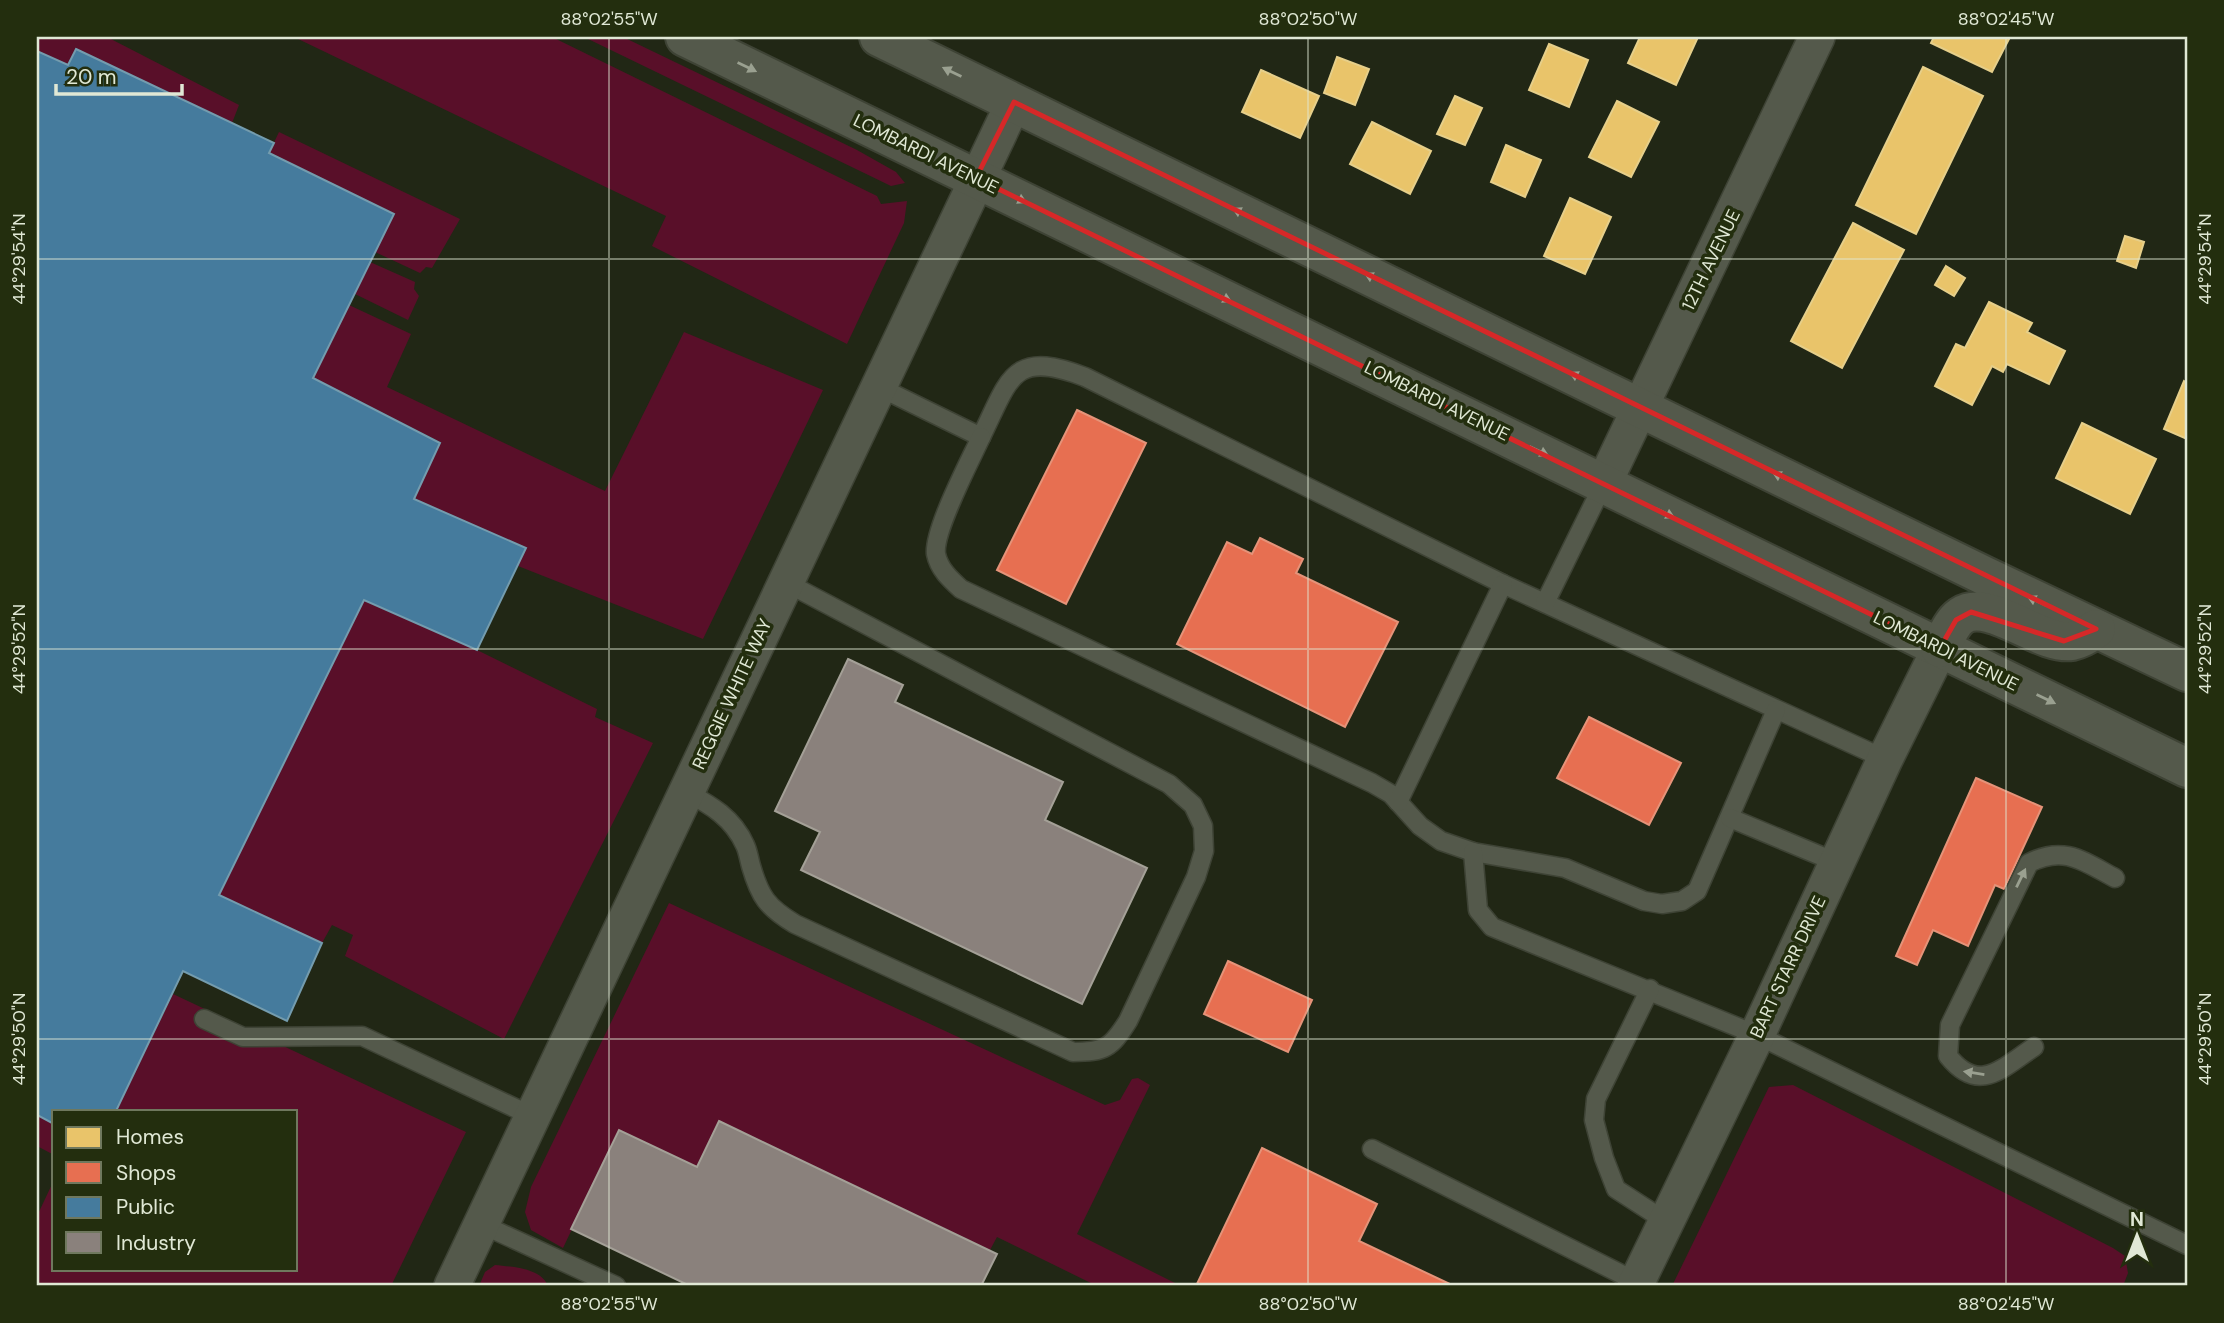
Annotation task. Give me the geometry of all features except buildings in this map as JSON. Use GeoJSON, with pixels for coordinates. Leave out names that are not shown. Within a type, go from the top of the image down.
{"type":"FeatureCollection","features":[{"type":"Feature","properties":{"kind":"main road","name":"LOMBARDI AVENUE"},"geometry":{"type":"LineString","coordinates":[[685,37],[2187,768]]}},
{"type":"Feature","properties":{"kind":"main road"},"geometry":{"type":"LineString","coordinates":[[879,37],[2187,671]]}},
{"type":"Feature","properties":{"kind":"main road"},"geometry":{"type":"LineString","coordinates":[[1940,648],[1956,620],[1971,612],[1989,614],[2064,641],[2086,636],[2096,629]]}},
{"type":"Feature","properties":{"kind":"street","name":"12TH AVENUE"},"geometry":{"type":"LineString","coordinates":[[1604,483],[1817,37]]}},
{"type":"Feature","properties":{"kind":"street","name":"REGGIE WHITE WAY"},"geometry":{"type":"LineString","coordinates":[[452,1286],[1014,102]]}},
{"type":"Feature","properties":{"kind":"street","name":"BART STARR DRIVE"},"geometry":{"type":"LineString","coordinates":[[1636,1284],[1940,648]]}},
{"type":"Feature","properties":{"kind":"lane"},"geometry":{"type":"LineString","coordinates":[[1776,710],[1697,891],[1682,901],[1662,904],[1643,901],[1565,868],[1473,852],[1441,841],[1420,826],[1391,794],[1372,783],[961,589],[944,573],[936,553],[939,533],[1010,379],[1031,365],[1058,367],[1086,377],[1503,584],[1885,759]]}},
{"type":"Feature","properties":{"kind":"lane"},"geometry":{"type":"LineString","coordinates":[[877,386],[981,437]]}},
{"type":"Feature","properties":{"kind":"lane"},"geometry":{"type":"LineString","coordinates":[[1545,603],[1604,483]]}},
{"type":"Feature","properties":{"kind":"lane"},"geometry":{"type":"LineString","coordinates":[[686,792],[713,806],[732,822],[746,846],[760,896],[774,912],[795,924],[1073,1052],[1096,1052],[1114,1044],[1128,1021],[1196,877],[1204,851],[1203,826],[1193,805],[1169,784],[785,582]]}},
{"type":"Feature","properties":{"kind":"lane"},"geometry":{"type":"LineString","coordinates":[[1398,802],[1503,584]]}},
{"type":"Feature","properties":{"kind":"lane"},"geometry":{"type":"LineString","coordinates":[[1730,818],[1838,863]]}},
{"type":"Feature","properties":{"kind":"lane"},"geometry":{"type":"LineString","coordinates":[[1473,852],[1478,910],[1492,926],[1757,1035],[2187,1245]]}},
{"type":"Feature","properties":{"kind":"lane"},"geometry":{"type":"LineString","coordinates":[[2034,1047],[1993,1074],[1975,1076],[1959,1070],[1948,1056],[1950,1025],[2029,863],[2041,856],[2073,856],[2115,878]]}},
{"type":"Feature","properties":{"kind":"lane"},"geometry":{"type":"LineString","coordinates":[[1650,989],[1596,1099],[1594,1120],[1616,1189],[1667,1222]]}},
{"type":"Feature","properties":{"kind":"lane"},"geometry":{"type":"LineString","coordinates":[[204,1018],[243,1037],[362,1036],[532,1116]]}},
{"type":"Feature","properties":{"kind":"lane"},"geometry":{"type":"LineString","coordinates":[[1372,1149],[1636,1284]]}},
{"type":"Feature","properties":{"kind":"lane"},"geometry":{"type":"LineString","coordinates":[[481,1224],[616,1286]]}},
{"type":"Feature","properties":{"kind":"highlighted area"},"geometry":{"type":"Polygon","coordinates":[[[1014,102],[2096,629],[2064,641],[1971,612],[1956,620],[1940,648],[976,178],[1014,102]]]}},
{"type":"Feature","properties":{"kind":"shaded area"},"geometry":{"type":"Polygon","coordinates":[[[37,37],[107,37],[239,105],[232,123],[68,65],[37,51],[37,37]]]}},
{"type":"Feature","properties":{"kind":"shaded area"},"geometry":{"type":"Polygon","coordinates":[[[294,37],[552,37],[877,196],[881,204],[907,201],[904,223],[847,344],[652,246],[666,216],[294,37]]]}},
{"type":"Feature","properties":{"kind":"shaded area"},"geometry":{"type":"Polygon","coordinates":[[[584,37],[623,37],[857,150],[896,172],[905,183],[891,186],[584,37]]]}},
{"type":"Feature","properties":{"kind":"shaded area"},"geometry":{"type":"Polygon","coordinates":[[[279,132],[460,219],[432,268],[426,267],[420,273],[375,252],[393,213],[269,153],[279,132]]]}},
{"type":"Feature","properties":{"kind":"shaded area"},"geometry":{"type":"Polygon","coordinates":[[[370,262],[415,282],[414,289],[419,296],[408,320],[355,294],[370,262]]]}},
{"type":"Feature","properties":{"kind":"shaded area"},"geometry":{"type":"Polygon","coordinates":[[[349,305],[411,334],[387,387],[605,491],[684,332],[823,390],[703,639],[518,566],[526,548],[414,499],[440,442],[313,378],[349,305]]]}},
{"type":"Feature","properties":{"kind":"shaded area"},"geometry":{"type":"Polygon","coordinates":[[[364,600],[477,650],[597,709],[595,717],[653,743],[504,1039],[345,956],[353,935],[332,925],[322,943],[219,895],[364,600]]]}},
{"type":"Feature","properties":{"kind":"shaded area"},"geometry":{"type":"Polygon","coordinates":[[[669,903],[1105,1105],[1120,1100],[1132,1079],[1138,1078],[1150,1085],[1077,1234],[1181,1286],[1097,1286],[997,1237],[990,1250],[719,1121],[697,1167],[619,1130],[563,1248],[531,1230],[525,1212],[531,1187],[669,903]]]}},
{"type":"Feature","properties":{"kind":"shaded area"},"geometry":{"type":"Polygon","coordinates":[[[173,994],[466,1132],[391,1286],[37,1286],[37,1216],[52,1184],[52,1270],[298,1270],[298,1110],[116,1110],[173,994]]]}},
{"type":"Feature","properties":{"kind":"shaded area"},"geometry":{"type":"Polygon","coordinates":[[[1793,1085],[2113,1248],[2125,1256],[2128,1273],[2123,1286],[1672,1286],[1769,1087],[1793,1085]]]}},
{"type":"Feature","properties":{"kind":"shaded area"},"geometry":{"type":"Polygon","coordinates":[[[37,1115],[52,1123],[52,1154],[37,1146],[37,1115]]]}},
{"type":"Feature","properties":{"kind":"shaded area"},"geometry":{"type":"Polygon","coordinates":[[[495,1265],[533,1272],[548,1286],[479,1286],[485,1272],[495,1265]]]}}]}
